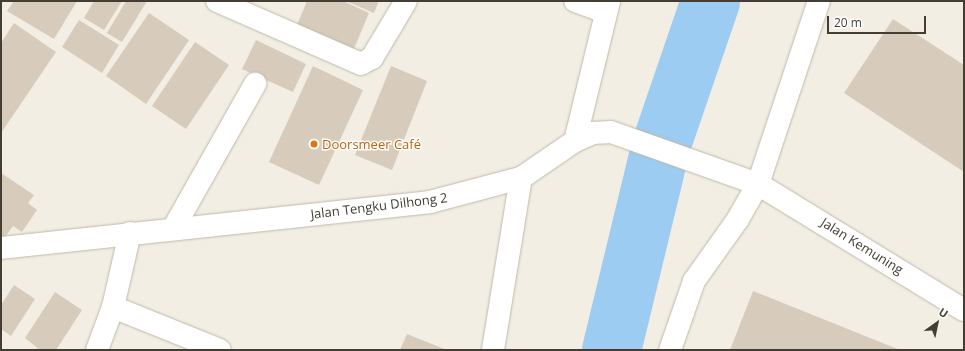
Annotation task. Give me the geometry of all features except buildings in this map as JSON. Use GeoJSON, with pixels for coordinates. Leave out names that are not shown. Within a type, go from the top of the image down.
{"type":"FeatureCollection","features":[{"type":"Feature","properties":{"kind":"street"},"geometry":{"type":"LineString","coordinates":[[217,1],[361,64],[375,54],[406,1]]}},
{"type":"Feature","properties":{"kind":"street"},"geometry":{"type":"LineString","coordinates":[[575,1],[607,7],[575,141]]}},
{"type":"Feature","properties":{"kind":"street"},"geometry":{"type":"LineString","coordinates":[[670,350],[694,281],[738,219],[758,184],[819,1]]}},
{"type":"Feature","properties":{"kind":"street"},"geometry":{"type":"LineString","coordinates":[[173,229],[255,84]]}},
{"type":"Feature","properties":{"kind":"street","name":"Jalan Tengku Dilhong 2"},"geometry":{"type":"LineString","coordinates":[[1,248],[430,202],[521,178],[575,141],[593,133],[611,132],[758,184]]}},
{"type":"Feature","properties":{"kind":"street"},"geometry":{"type":"LineString","coordinates":[[493,350],[521,178]]}},
{"type":"Feature","properties":{"kind":"street","name":"Jalan Kemuning"},"geometry":{"type":"LineString","coordinates":[[758,184],[964,310]]}},
{"type":"Feature","properties":{"kind":"street"},"geometry":{"type":"LineString","coordinates":[[97,350],[113,307],[130,233]]}},
{"type":"Feature","properties":{"kind":"street"},"geometry":{"type":"LineString","coordinates":[[113,307],[220,350]]}},
{"type":"Feature","properties":{"kind":"waterway"},"geometry":{"type":"LineString","coordinates":[[611,350],[661,144],[710,1]]}},
{"type":"Feature","properties":{"kind":"place","name":"Doorsmeer Café"},"geometry":{"type":"Point","coordinates":[314,144]}}]}
